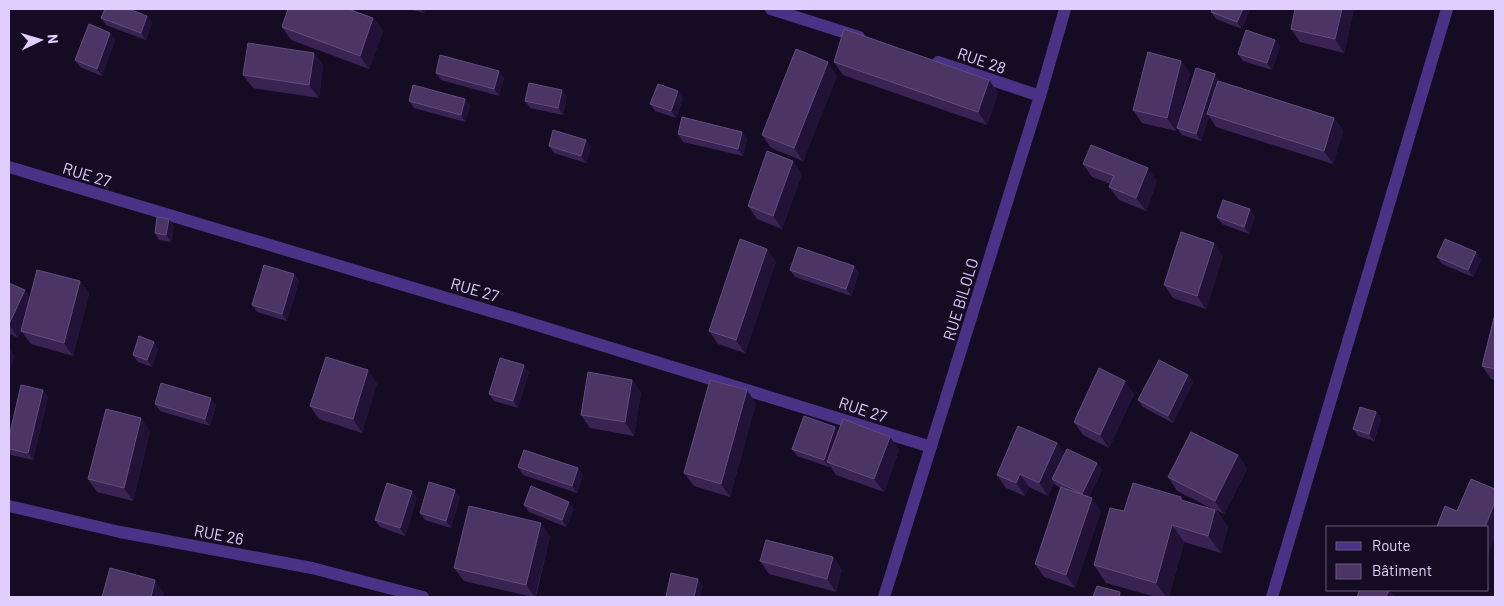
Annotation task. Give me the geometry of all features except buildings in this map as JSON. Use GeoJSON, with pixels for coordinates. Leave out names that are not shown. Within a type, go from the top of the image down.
{"type":"FeatureCollection","features":[{"type":"Feature","properties":{"kind":"street"},"geometry":{"type":"LineString","coordinates":[[771,9],[870,40]]}},
{"type":"Feature","properties":{"kind":"street","name":"RUE BILOLO"},"geometry":{"type":"LineString","coordinates":[[884,597],[1040,96],[1065,9]]}},
{"type":"Feature","properties":{"kind":"street"},"geometry":{"type":"LineString","coordinates":[[1272,597],[1447,9]]}},
{"type":"Feature","properties":{"kind":"street","name":"RUE 28"},"geometry":{"type":"LineString","coordinates":[[925,58],[1040,96]]}},
{"type":"Feature","properties":{"kind":"street","name":"RUE 27"},"geometry":{"type":"LineString","coordinates":[[9,167],[527,322],[931,447]]}},
{"type":"Feature","properties":{"kind":"street","name":"RUE 26"},"geometry":{"type":"LineString","coordinates":[[9,506],[120,532],[312,568],[423,597]]}}]}
